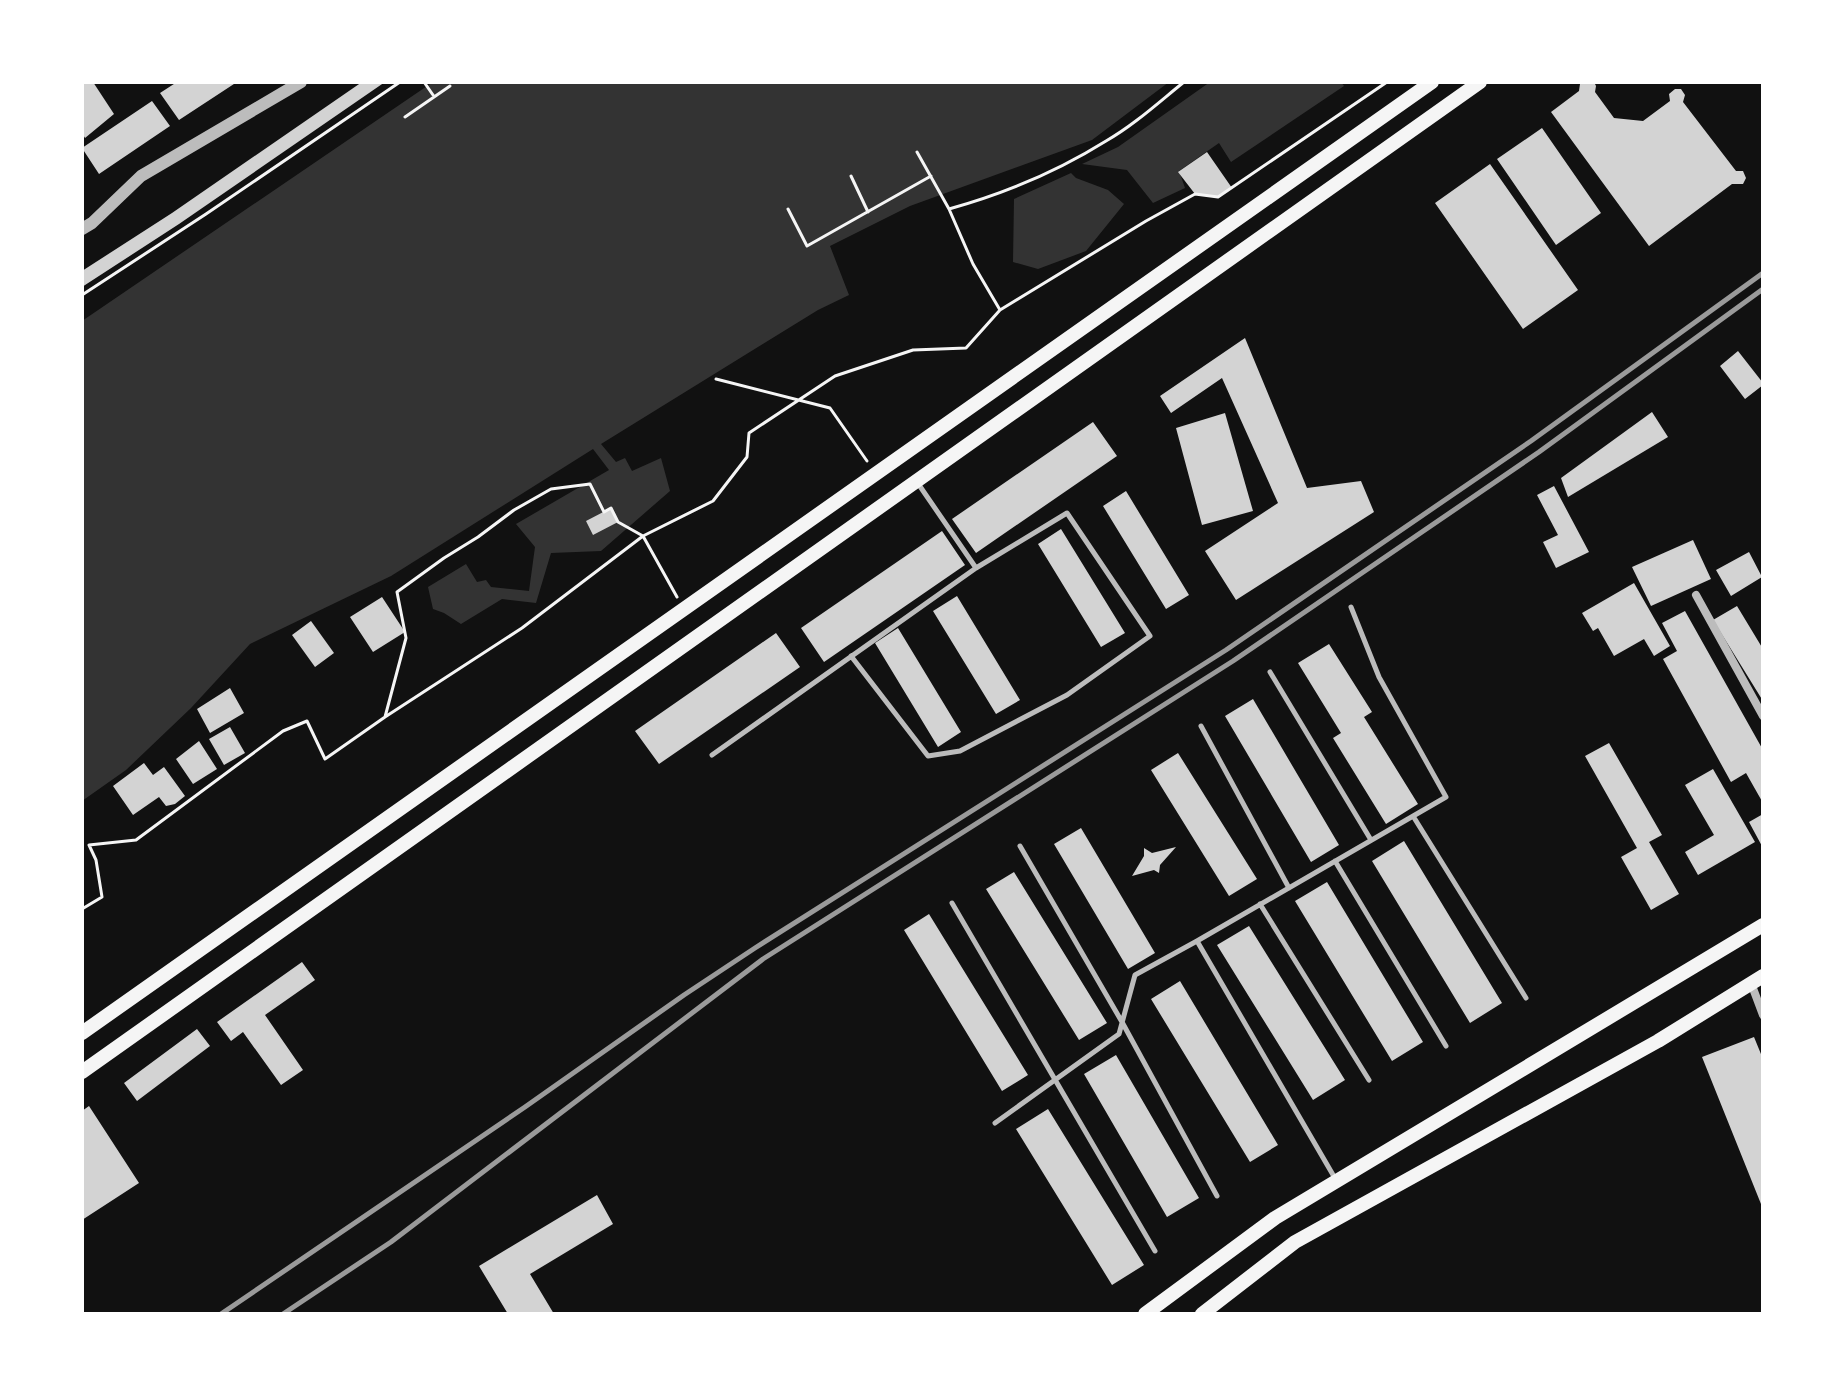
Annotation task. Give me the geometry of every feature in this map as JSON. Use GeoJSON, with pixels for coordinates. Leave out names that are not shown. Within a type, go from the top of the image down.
{"type":"FeatureCollection","features":[{"type":"Feature","properties":{"kind":"main road"},"geometry":{"type":"LineString","coordinates":[[82,1033],[1432,82]]}},
{"type":"Feature","properties":{"kind":"main road"},"geometry":{"type":"LineString","coordinates":[[82,1072],[1480,82]]}},
{"type":"Feature","properties":{"kind":"main road"},"geometry":{"type":"LineString","coordinates":[[1145,1314],[1275,1218],[1763,925]]}},
{"type":"Feature","properties":{"kind":"main road"},"geometry":{"type":"LineString","coordinates":[[1202,1314],[1295,1242],[1658,1041],[1757,980]]}},
{"type":"Feature","properties":{"kind":"street"},"geometry":{"type":"LineString","coordinates":[[82,229],[141,176],[301,82]]}},
{"type":"Feature","properties":{"kind":"street"},"geometry":{"type":"LineString","coordinates":[[1696,595],[1763,716]]}},
{"type":"Feature","properties":{"kind":"street"},"geometry":{"type":"LineString","coordinates":[[1757,980],[1763,1015]]}},
{"type":"Feature","properties":{"kind":"lane"},"geometry":{"type":"LineString","coordinates":[[917,481],[976,568]]}},
{"type":"Feature","properties":{"kind":"lane"},"geometry":{"type":"LineString","coordinates":[[712,755],[851,656],[976,568],[1067,513],[1150,636],[1067,695],[960,751],[928,756],[851,656]]}},
{"type":"Feature","properties":{"kind":"lane"},"geometry":{"type":"LineString","coordinates":[[995,1123],[1119,1034],[1135,975],[1446,797],[1379,677],[1351,607]]}},
{"type":"Feature","properties":{"kind":"lane"},"geometry":{"type":"LineString","coordinates":[[1270,672],[1371,840]]}},
{"type":"Feature","properties":{"kind":"lane"},"geometry":{"type":"LineString","coordinates":[[1201,726],[1289,888]]}},
{"type":"Feature","properties":{"kind":"lane"},"geometry":{"type":"LineString","coordinates":[[1413,816],[1526,998]]}},
{"type":"Feature","properties":{"kind":"lane"},"geometry":{"type":"LineString","coordinates":[[1020,846],[1122,1022],[1217,1196]]}},
{"type":"Feature","properties":{"kind":"lane"},"geometry":{"type":"LineString","coordinates":[[1335,861],[1446,1046]]}},
{"type":"Feature","properties":{"kind":"lane"},"geometry":{"type":"LineString","coordinates":[[952,903],[1155,1251]]}},
{"type":"Feature","properties":{"kind":"lane"},"geometry":{"type":"LineString","coordinates":[[1260,904],[1369,1080]]}},
{"type":"Feature","properties":{"kind":"lane"},"geometry":{"type":"LineString","coordinates":[[1197,941],[1337,1181]]}},
{"type":"Feature","properties":{"kind":"path"},"geometry":{"type":"LineString","coordinates":[[82,295],[400,82]]}},
{"type":"Feature","properties":{"kind":"path"},"geometry":{"type":"LineString","coordinates":[[424,82],[434,97]]}},
{"type":"Feature","properties":{"kind":"path"},"geometry":{"type":"LineString","coordinates":[[949,209],[1039,177],[1107,141],[1184,82]]}},
{"type":"Feature","properties":{"kind":"path"},"geometry":{"type":"LineString","coordinates":[[82,909],[102,897],[96,860],[89,845],[136,840],[283,731],[307,721],[325,759],[522,628],[643,536],[713,501],[747,457],[749,433],[797,400],[835,376],[913,350],[966,348],[1000,310],[1195,194],[1218,197],[1387,82]]}},
{"type":"Feature","properties":{"kind":"path"},"geometry":{"type":"LineString","coordinates":[[405,117],[450,86]]}},
{"type":"Feature","properties":{"kind":"path"},"geometry":{"type":"LineString","coordinates":[[917,152],[949,209],[973,264],[1000,310]]}},
{"type":"Feature","properties":{"kind":"path"},"geometry":{"type":"LineString","coordinates":[[851,176],[868,212]]}},
{"type":"Feature","properties":{"kind":"path"},"geometry":{"type":"LineString","coordinates":[[788,209],[807,246],[931,176]]}},
{"type":"Feature","properties":{"kind":"path"},"geometry":{"type":"LineString","coordinates":[[716,379],[830,408],[876,474]]}},
{"type":"Feature","properties":{"kind":"path"},"geometry":{"type":"LineString","coordinates":[[385,717],[406,638],[397,592],[514,510],[551,489],[590,484],[604,512],[611,508],[618,522],[643,536],[684,609]]}},
{"type":"Feature","properties":{"kind":"shaded area"},"geometry":{"type":"Polygon","coordinates":[[[433,82],[1169,82],[1092,140],[910,206],[830,246],[849,295],[818,310],[601,444],[616,462],[625,458],[632,471],[661,458],[670,491],[601,551],[551,553],[536,603],[502,599],[461,624],[433,609],[428,587],[466,564],[477,582],[486,580],[491,587],[529,591],[535,547],[516,524],[609,470],[593,449],[391,576],[250,644],[191,708],[126,770],[82,801],[82,321],[433,82]]]}},
{"type":"Feature","properties":{"kind":"shaded area"},"geometry":{"type":"Polygon","coordinates":[[[1210,82],[1341,82],[1344,86],[1231,162],[1219,143],[1179,171],[1185,188],[1153,203],[1127,170],[1082,164],[1118,147],[1210,82]]]}},
{"type":"Feature","properties":{"kind":"shaded area"},"geometry":{"type":"Polygon","coordinates":[[[1071,173],[1076,178],[1108,190],[1124,204],[1086,251],[1038,269],[1013,262],[1014,199],[1071,173]]]}},
{"type":"Feature","properties":{"kind":"building"},"geometry":{"type":"Polygon","coordinates":[[[82,82],[93,82],[114,114],[85,138],[82,133],[82,82]]]}},
{"type":"Feature","properties":{"kind":"building"},"geometry":{"type":"Polygon","coordinates":[[[177,82],[237,82],[179,120],[160,93],[177,82]]]}},
{"type":"Feature","properties":{"kind":"building"},"geometry":{"type":"Polygon","coordinates":[[[362,82],[385,82],[82,287],[82,271],[362,82]]]}},
{"type":"Feature","properties":{"kind":"building"},"geometry":{"type":"Polygon","coordinates":[[[1582,82],[1594,82],[1595,92],[1614,118],[1643,121],[1670,101],[1669,94],[1681,89],[1685,95],[1683,102],[1736,171],[1743,171],[1746,178],[1743,184],[1732,184],[1649,246],[1551,112],[1579,91],[1582,82]]]}},
{"type":"Feature","properties":{"kind":"building"},"geometry":{"type":"Polygon","coordinates":[[[152,101],[170,126],[99,174],[82,148],[152,101]]]}},
{"type":"Feature","properties":{"kind":"building"},"geometry":{"type":"Polygon","coordinates":[[[1542,128],[1601,213],[1556,245],[1497,159],[1542,128]]]}},
{"type":"Feature","properties":{"kind":"building"},"geometry":{"type":"Polygon","coordinates":[[[1207,152],[1232,188],[1218,197],[1195,194],[1178,172],[1207,152]]]}},
{"type":"Feature","properties":{"kind":"building"},"geometry":{"type":"Polygon","coordinates":[[[1490,164],[1578,290],[1523,329],[1435,203],[1490,164]]]}},
{"type":"Feature","properties":{"kind":"building"},"geometry":{"type":"Polygon","coordinates":[[[1245,338],[1307,488],[1361,481],[1374,512],[1236,600],[1205,551],[1278,503],[1222,378],[1171,413],[1160,396],[1245,338]]]}},
{"type":"Feature","properties":{"kind":"building"},"geometry":{"type":"Polygon","coordinates":[[[1738,351],[1763,383],[1745,399],[1720,366],[1738,351]]]}},
{"type":"Feature","properties":{"kind":"building"},"geometry":{"type":"Polygon","coordinates":[[[1652,412],[1668,437],[1568,497],[1561,478],[1652,412]]]}},
{"type":"Feature","properties":{"kind":"building"},"geometry":{"type":"Polygon","coordinates":[[[1225,413],[1253,511],[1202,525],[1176,428],[1225,413]]]}},
{"type":"Feature","properties":{"kind":"building"},"geometry":{"type":"Polygon","coordinates":[[[1093,422],[1117,456],[976,553],[952,519],[1093,422]]]}},
{"type":"Feature","properties":{"kind":"building"},"geometry":{"type":"Polygon","coordinates":[[[1554,486],[1589,552],[1556,568],[1543,542],[1558,535],[1537,495],[1554,486]]]}},
{"type":"Feature","properties":{"kind":"building"},"geometry":{"type":"Polygon","coordinates":[[[1126,491],[1189,595],[1166,609],[1103,506],[1126,491]]]}},
{"type":"Feature","properties":{"kind":"building"},"geometry":{"type":"Polygon","coordinates":[[[611,508],[618,522],[593,535],[586,521],[611,508]]]}},
{"type":"Feature","properties":{"kind":"building"},"geometry":{"type":"Polygon","coordinates":[[[1061,529],[1125,633],[1101,647],[1038,544],[1061,529]]]}},
{"type":"Feature","properties":{"kind":"building"},"geometry":{"type":"Polygon","coordinates":[[[942,531],[965,565],[824,662],[801,628],[942,531]]]}},
{"type":"Feature","properties":{"kind":"building"},"geometry":{"type":"Polygon","coordinates":[[[1693,540],[1711,579],[1651,606],[1632,567],[1693,540]]]}},
{"type":"Feature","properties":{"kind":"building"},"geometry":{"type":"Polygon","coordinates":[[[1749,552],[1762,577],[1731,596],[1716,570],[1749,552]]]}},
{"type":"Feature","properties":{"kind":"building"},"geometry":{"type":"Polygon","coordinates":[[[1634,583],[1670,646],[1654,656],[1644,639],[1614,656],[1598,628],[1593,631],[1582,613],[1634,583]]]}},
{"type":"Feature","properties":{"kind":"building"},"geometry":{"type":"Polygon","coordinates":[[[957,596],[1020,700],[996,714],[933,611],[957,596]]]}},
{"type":"Feature","properties":{"kind":"building"},"geometry":{"type":"Polygon","coordinates":[[[382,597],[405,632],[373,652],[350,617],[382,597]]]}},
{"type":"Feature","properties":{"kind":"building"},"geometry":{"type":"Polygon","coordinates":[[[1737,606],[1763,649],[1763,701],[1713,620],[1737,606]]]}},
{"type":"Feature","properties":{"kind":"building"},"geometry":{"type":"Polygon","coordinates":[[[1685,611],[1763,750],[1763,803],[1746,773],[1731,782],[1663,659],[1677,651],[1662,623],[1685,611]]]}},
{"type":"Feature","properties":{"kind":"building"},"geometry":{"type":"Polygon","coordinates":[[[311,621],[334,653],[315,667],[292,635],[311,621]]]}},
{"type":"Feature","properties":{"kind":"building"},"geometry":{"type":"Polygon","coordinates":[[[898,628],[961,732],[938,747],[875,643],[898,628]]]}},
{"type":"Feature","properties":{"kind":"building"},"geometry":{"type":"Polygon","coordinates":[[[776,633],[800,667],[659,764],[635,731],[776,633]]]}},
{"type":"Feature","properties":{"kind":"building"},"geometry":{"type":"Polygon","coordinates":[[[1329,644],[1372,712],[1364,717],[1418,804],[1386,824],[1333,738],[1341,733],[1298,663],[1329,644]]]}},
{"type":"Feature","properties":{"kind":"building"},"geometry":{"type":"Polygon","coordinates":[[[230,688],[244,713],[210,733],[197,709],[230,688]]]}},
{"type":"Feature","properties":{"kind":"building"},"geometry":{"type":"Polygon","coordinates":[[[1253,699],[1339,845],[1311,862],[1225,716],[1253,699]]]}},
{"type":"Feature","properties":{"kind":"building"},"geometry":{"type":"Polygon","coordinates":[[[230,727],[245,753],[224,765],[209,739],[230,727]]]}},
{"type":"Feature","properties":{"kind":"building"},"geometry":{"type":"Polygon","coordinates":[[[199,741],[217,769],[193,784],[176,759],[199,741]]]}},
{"type":"Feature","properties":{"kind":"building"},"geometry":{"type":"Polygon","coordinates":[[[1609,743],[1662,835],[1649,842],[1679,894],[1651,910],[1621,857],[1637,848],[1585,756],[1609,743]]]}},
{"type":"Feature","properties":{"kind":"building"},"geometry":{"type":"Polygon","coordinates":[[[1178,753],[1257,879],[1229,896],[1151,770],[1178,753]]]}},
{"type":"Feature","properties":{"kind":"building"},"geometry":{"type":"Polygon","coordinates":[[[144,763],[153,775],[164,767],[185,796],[175,804],[166,806],[159,797],[133,815],[113,786],[144,763]]]}},
{"type":"Feature","properties":{"kind":"building"},"geometry":{"type":"Polygon","coordinates":[[[1713,769],[1755,842],[1698,875],[1685,852],[1714,835],[1685,785],[1713,769]]]}},
{"type":"Feature","properties":{"kind":"building"},"geometry":{"type":"Polygon","coordinates":[[[1763,814],[1763,848],[1749,822],[1763,814]]]}},
{"type":"Feature","properties":{"kind":"building"},"geometry":{"type":"Polygon","coordinates":[[[1081,828],[1155,953],[1128,969],[1054,844],[1081,828]]]}},
{"type":"Feature","properties":{"kind":"building"},"geometry":{"type":"Polygon","coordinates":[[[1404,841],[1502,1003],[1470,1023],[1372,861],[1404,841]]]}},
{"type":"Feature","properties":{"kind":"building"},"geometry":{"type":"Polygon","coordinates":[[[1176,847],[1160,865],[1159,873],[1154,870],[1132,876],[1144,856],[1144,848],[1152,853],[1176,847]]]}},
{"type":"Feature","properties":{"kind":"building"},"geometry":{"type":"Polygon","coordinates":[[[1014,872],[1107,1023],[1079,1040],[986,889],[1014,872]]]}},
{"type":"Feature","properties":{"kind":"building"},"geometry":{"type":"Polygon","coordinates":[[[1327,882],[1423,1042],[1392,1061],[1295,901],[1327,882]]]}},
{"type":"Feature","properties":{"kind":"building"},"geometry":{"type":"Polygon","coordinates":[[[929,914],[1028,1075],[1002,1091],[904,930],[929,914]]]}},
{"type":"Feature","properties":{"kind":"building"},"geometry":{"type":"Polygon","coordinates":[[[1249,926],[1345,1080],[1313,1100],[1217,945],[1249,926]]]}},
{"type":"Feature","properties":{"kind":"building"},"geometry":{"type":"Polygon","coordinates":[[[302,962],[315,980],[265,1015],[303,1070],[281,1085],[243,1032],[231,1041],[217,1022],[302,962]]]}},
{"type":"Feature","properties":{"kind":"building"},"geometry":{"type":"Polygon","coordinates":[[[1180,981],[1278,1145],[1250,1162],[1151,999],[1180,981]]]}},
{"type":"Feature","properties":{"kind":"building"},"geometry":{"type":"Polygon","coordinates":[[[197,1029],[210,1046],[137,1101],[124,1083],[197,1029]]]}},
{"type":"Feature","properties":{"kind":"building"},"geometry":{"type":"Polygon","coordinates":[[[1754,1037],[1763,1059],[1763,1209],[1702,1057],[1754,1037]]]}},
{"type":"Feature","properties":{"kind":"building"},"geometry":{"type":"Polygon","coordinates":[[[1116,1055],[1199,1198],[1167,1217],[1084,1074],[1116,1055]]]}},
{"type":"Feature","properties":{"kind":"building"},"geometry":{"type":"Polygon","coordinates":[[[89,1106],[139,1183],[82,1220],[82,1111],[89,1106]]]}},
{"type":"Feature","properties":{"kind":"building"},"geometry":{"type":"Polygon","coordinates":[[[1048,1109],[1144,1265],[1112,1285],[1016,1129],[1048,1109]]]}},
{"type":"Feature","properties":{"kind":"building"},"geometry":{"type":"Polygon","coordinates":[[[597,1195],[613,1224],[530,1274],[554,1314],[508,1314],[479,1266],[597,1195]]]}},
{"type":"Feature","properties":{"kind":"railway"},"geometry":{"type":"LineString","coordinates":[[221,1314],[755,948],[1226,650],[1531,441],[1763,273]]}},
{"type":"Feature","properties":{"kind":"railway"},"geometry":{"type":"LineString","coordinates":[[283,1314],[391,1242],[763,959],[1233,661],[1539,452],[1763,289]]}}]}
